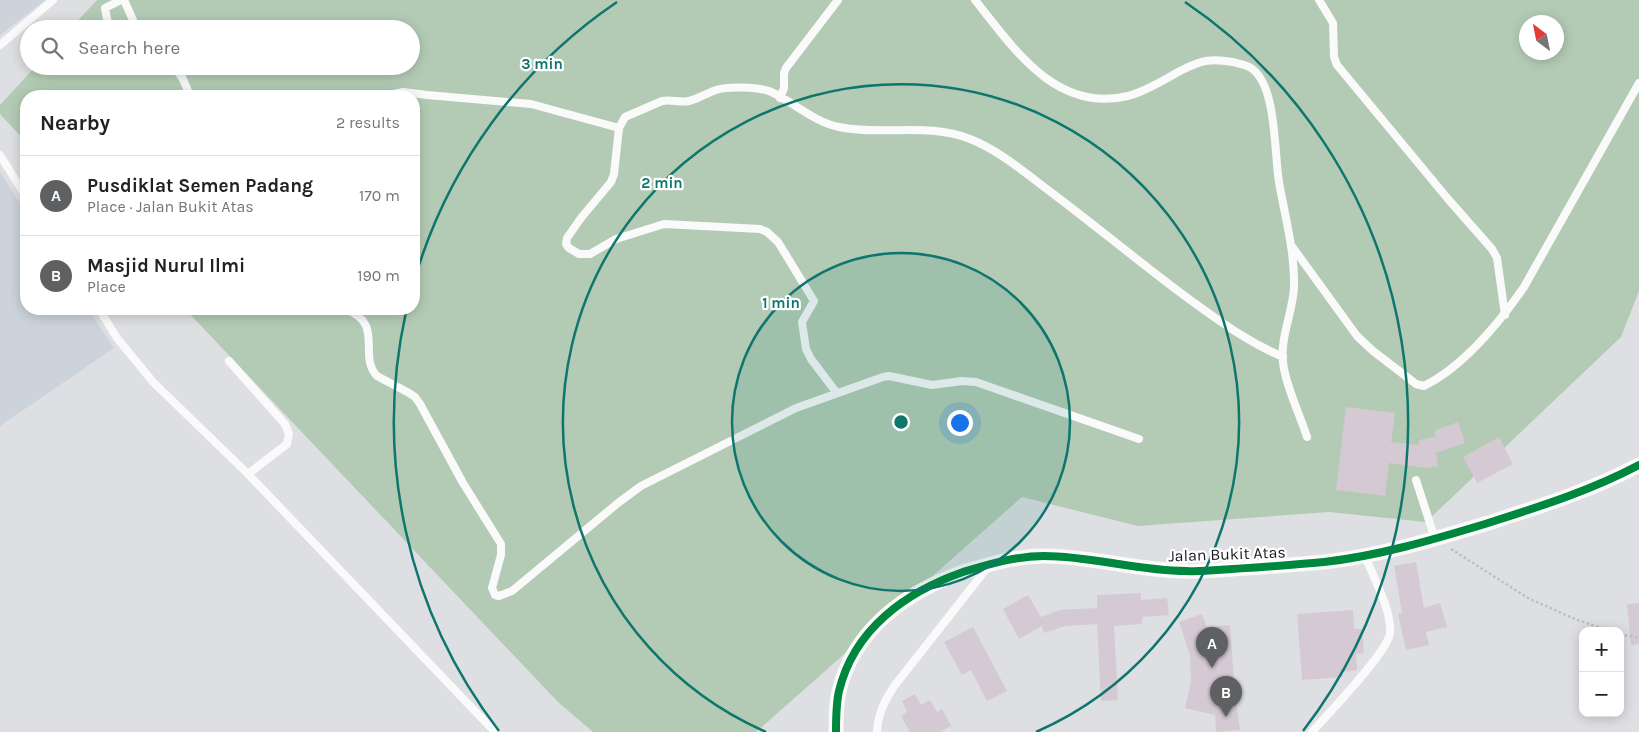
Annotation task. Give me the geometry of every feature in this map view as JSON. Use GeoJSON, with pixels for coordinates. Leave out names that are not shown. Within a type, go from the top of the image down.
{"type":"FeatureCollection","features":[{"type":"Feature","properties":{"kind":"street","name":"Jalan Bukit Atas"},"geometry":{"type":"LineString","coordinates":[[836,732],[838,700],[844,676],[860,642],[876,623],[896,606],[933,584],[991,563],[1023,557],[1067,557],[1140,568],[1187,571],[1324,562],[1365,556],[1434,539],[1582,492],[1639,465]]}},
{"type":"Feature","properties":{"kind":"lane"},"geometry":{"type":"LineString","coordinates":[[29,20],[53,0]]}},
{"type":"Feature","properties":{"kind":"lane"},"geometry":{"type":"LineString","coordinates":[[107,20],[105,8],[123,0],[133,20]]}},
{"type":"Feature","properties":{"kind":"lane"},"geometry":{"type":"LineString","coordinates":[[780,98],[784,88],[786,68],[838,0]]}},
{"type":"Feature","properties":{"kind":"lane"},"geometry":{"type":"LineString","coordinates":[[975,0],[1012,46],[1046,78],[1073,94],[1088,98],[1102,99],[1142,91],[1193,64],[1210,59],[1244,64],[1256,72],[1263,83],[1271,106],[1278,178],[1290,243],[1294,287],[1283,357],[1287,378],[1307,437]]}},
{"type":"Feature","properties":{"kind":"lane"},"geometry":{"type":"LineString","coordinates":[[1319,0],[1333,23],[1334,57],[1338,65],[1448,199],[1496,254],[1505,315]]}},
{"type":"Feature","properties":{"kind":"lane"},"geometry":{"type":"LineString","coordinates":[[0,45],[20,28]]}},
{"type":"Feature","properties":{"kind":"lane"},"geometry":{"type":"LineString","coordinates":[[180,75],[187,90]]}},
{"type":"Feature","properties":{"kind":"lane"},"geometry":{"type":"LineString","coordinates":[[1290,243],[1357,336],[1373,351],[1420,386],[1424,386],[1462,358],[1505,315],[1524,287],[1639,83]]}},
{"type":"Feature","properties":{"kind":"lane"},"geometry":{"type":"LineString","coordinates":[[836,392],[811,360],[806,349],[802,322],[814,301],[778,242],[767,232],[664,224],[616,239],[590,254],[579,254],[569,248],[566,244],[567,238],[611,182],[614,174],[619,128],[622,120],[628,115],[668,100],[687,102],[723,88],[764,90],[822,122],[840,128],[930,130],[971,139],[1023,172],[1072,208],[1157,276],[1226,326],[1259,346],[1283,357]]}},
{"type":"Feature","properties":{"kind":"lane"},"geometry":{"type":"LineString","coordinates":[[420,95],[531,104],[619,128]]}},
{"type":"Feature","properties":{"kind":"lane"},"geometry":{"type":"LineString","coordinates":[[0,155],[20,187]]}},
{"type":"Feature","properties":{"kind":"lane"},"geometry":{"type":"LineString","coordinates":[[103,315],[122,344],[153,382],[248,474],[495,732]]}},
{"type":"Feature","properties":{"kind":"lane"},"geometry":{"type":"LineString","coordinates":[[358,315],[363,321],[368,333],[369,361],[373,371],[377,376],[415,397],[462,482],[498,539],[502,550],[492,588],[495,595],[499,596],[512,591],[623,498],[640,486],[796,408],[836,392],[889,376],[932,385],[962,381],[976,382],[1139,439]]}},
{"type":"Feature","properties":{"kind":"lane"},"geometry":{"type":"LineString","coordinates":[[228,361],[285,424],[289,434],[287,444],[248,474]]}},
{"type":"Feature","properties":{"kind":"lane"},"geometry":{"type":"LineString","coordinates":[[1416,480],[1434,539]]}},
{"type":"Feature","properties":{"kind":"lane"},"geometry":{"type":"LineString","coordinates":[[1312,732],[1375,660],[1385,646],[1390,633],[1389,620],[1384,604],[1365,556]]}},
{"type":"Feature","properties":{"kind":"lane"},"geometry":{"type":"LineString","coordinates":[[877,732],[878,718],[884,702],[895,685],[991,563]]}},
{"type":"Feature","properties":{"kind":"path"},"geometry":{"type":"LineString","coordinates":[[1434,539],[1528,598],[1598,627]]}},
{"type":"Feature","properties":{"kind":"path"},"geometry":{"type":"LineString","coordinates":[[1624,635],[1639,638]]}},
{"type":"Feature","properties":{"kind":"shaded area"},"geometry":{"type":"Polygon","coordinates":[[[0,0],[45,0],[0,35],[0,0]]]}},
{"type":"Feature","properties":{"kind":"shaded area"},"geometry":{"type":"Polygon","coordinates":[[[0,172],[20,204],[20,315],[92,315],[114,348],[0,426],[0,172]]]}},
{"type":"Feature","properties":{"kind":"green space"},"geometry":{"type":"Polygon","coordinates":[[[97,0],[1639,0],[1639,291],[1621,337],[1426,522],[1329,512],[1138,526],[1022,497],[756,732],[593,732],[558,702],[191,315],[420,315],[420,90],[20,90],[20,136],[0,114],[0,105],[28,75],[420,75],[420,20],[78,20],[97,0]]]}},
{"type":"Feature","properties":{"kind":"building"},"geometry":{"type":"Polygon","coordinates":[[[1346,407],[1395,413],[1391,442],[1419,445],[1419,440],[1436,437],[1434,431],[1458,422],[1465,443],[1436,453],[1438,466],[1427,468],[1389,463],[1385,496],[1336,490],[1346,407]]]}},
{"type":"Feature","properties":{"kind":"building"},"geometry":{"type":"Polygon","coordinates":[[[1499,437],[1513,464],[1477,483],[1463,457],[1499,437]]]}},
{"type":"Feature","properties":{"kind":"building"},"geometry":{"type":"Polygon","coordinates":[[[1416,562],[1424,608],[1440,603],[1447,627],[1426,632],[1429,645],[1406,650],[1398,614],[1402,613],[1394,566],[1416,562]]]}},
{"type":"Feature","properties":{"kind":"building"},"geometry":{"type":"Polygon","coordinates":[[[1141,593],[1141,600],[1167,598],[1169,615],[1142,617],[1142,624],[1114,626],[1118,700],[1101,701],[1097,624],[1065,626],[1044,633],[1042,626],[1019,639],[1003,609],[1028,595],[1041,617],[1060,610],[1097,608],[1097,595],[1141,593]]]}},
{"type":"Feature","properties":{"kind":"building"},"geometry":{"type":"Polygon","coordinates":[[[1639,603],[1639,644],[1631,645],[1627,604],[1639,603]]]}},
{"type":"Feature","properties":{"kind":"building"},"geometry":{"type":"Polygon","coordinates":[[[1353,610],[1354,629],[1362,629],[1364,653],[1356,654],[1357,670],[1343,672],[1343,677],[1302,680],[1297,614],[1353,610]]]}},
{"type":"Feature","properties":{"kind":"building"},"geometry":{"type":"Polygon","coordinates":[[[1202,614],[1207,627],[1230,625],[1235,694],[1240,730],[1216,732],[1215,715],[1185,708],[1191,682],[1190,655],[1179,622],[1202,614]]]}},
{"type":"Feature","properties":{"kind":"building"},"geometry":{"type":"Polygon","coordinates":[[[973,627],[1007,691],[987,701],[971,670],[962,675],[944,642],[973,627]]]}},
{"type":"Feature","properties":{"kind":"building"},"geometry":{"type":"Polygon","coordinates":[[[915,694],[921,705],[930,700],[937,712],[942,709],[951,726],[940,732],[910,732],[901,716],[907,712],[902,701],[915,694]]]}},
{"type":"Feature","properties":{"kind":"cycle path"},"geometry":{"type":"LineString","coordinates":[[836,732],[838,696],[846,669],[870,631],[903,602],[922,590],[963,572],[993,563],[1034,556],[1080,558],[1150,569],[1192,571],[1324,562],[1364,556],[1445,536],[1544,505],[1583,491],[1639,465]]}},
{"type":"Feature","properties":{"kind":"place","name":"Pusdiklat Semen Padang"},"geometry":{"type":"Point","coordinates":[1212,668]}},
{"type":"Feature","properties":{"kind":"place","name":"Masjid Nurul Ilmi"},"geometry":{"type":"Point","coordinates":[1226,717]}}]}
